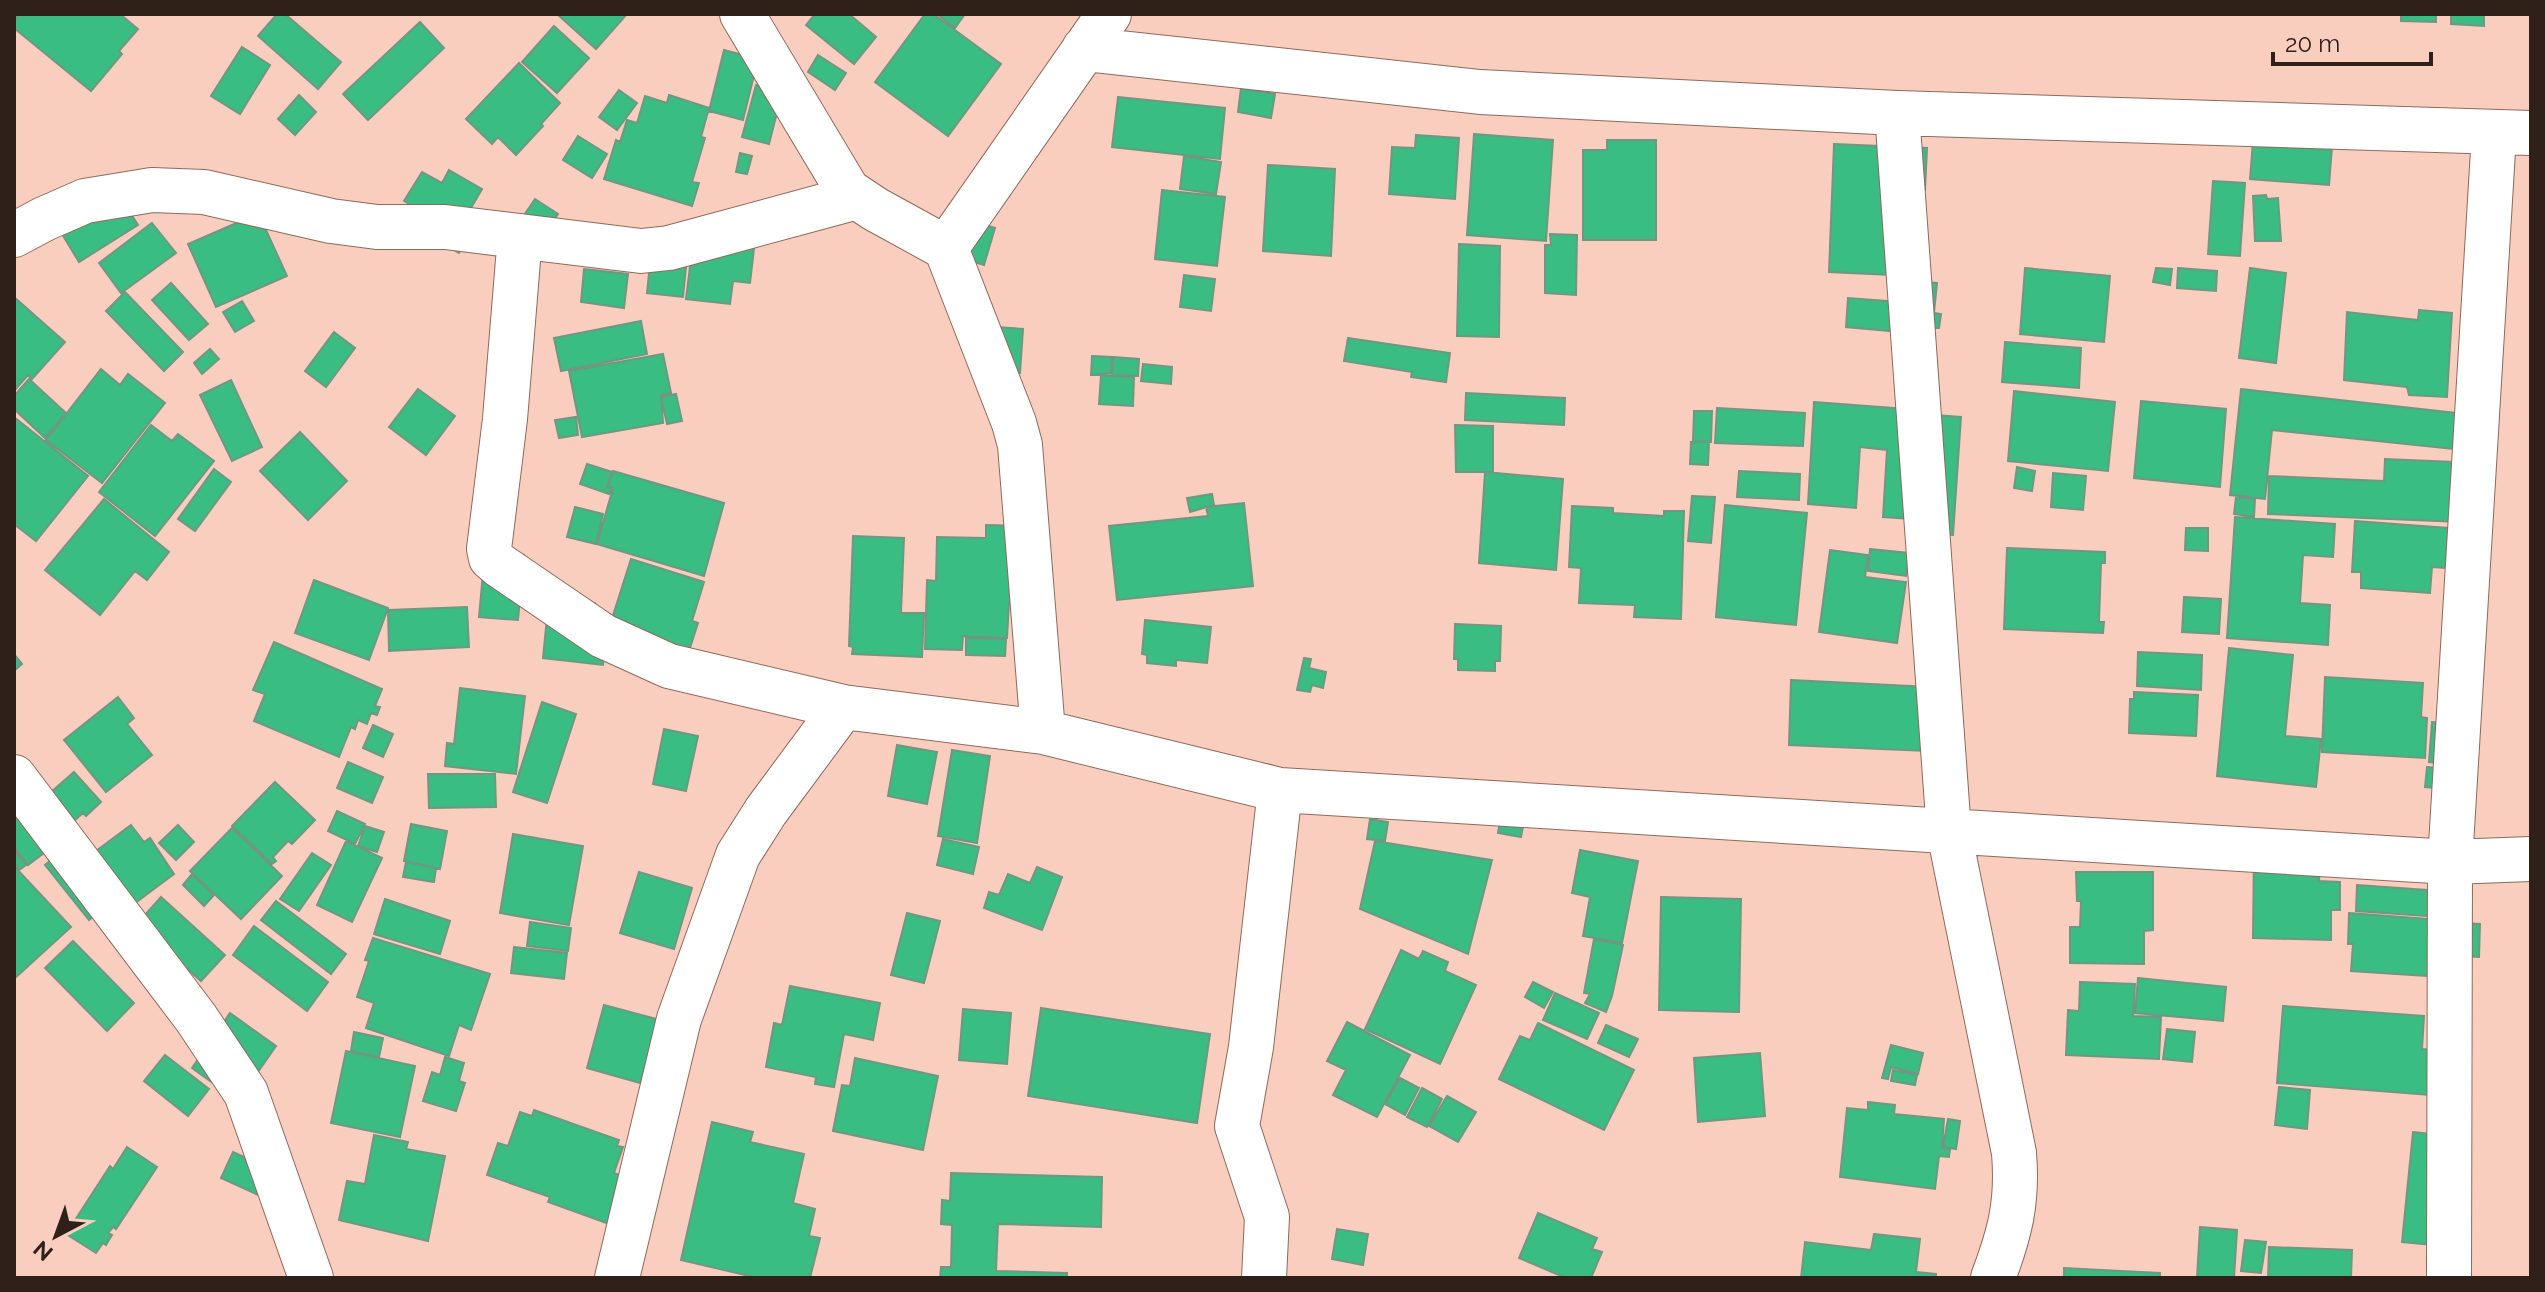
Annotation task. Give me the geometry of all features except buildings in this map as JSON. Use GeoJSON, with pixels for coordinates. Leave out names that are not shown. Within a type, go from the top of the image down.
{"type":"FeatureCollection","features":[{"type":"Feature","properties":{"kind":"street"},"geometry":{"type":"LineString","coordinates":[[742,14],[848,191],[946,248],[1020,445],[1043,732]]}},
{"type":"Feature","properties":{"kind":"street"},"geometry":{"type":"LineString","coordinates":[[946,248],[1109,14]]}},
{"type":"Feature","properties":{"kind":"street"},"geometry":{"type":"LineString","coordinates":[[1084,49],[1480,92],[1897,113],[2520,131],[2450,862],[2453,1277]]}},
{"type":"Feature","properties":{"kind":"street"},"geometry":{"type":"LineString","coordinates":[[1897,113],[1949,832],[2014,1153],[2014,1212],[1993,1278]]}},
{"type":"Feature","properties":{"kind":"street"},"geometry":{"type":"LineString","coordinates":[[14,235],[85,201],[152,190],[204,192],[331,221],[377,227],[445,227],[641,251],[669,248],[857,197]]}},
{"type":"Feature","properties":{"kind":"street"},"geometry":{"type":"LineString","coordinates":[[520,236],[505,419],[489,549],[491,558],[603,636],[669,666],[843,707],[1043,732],[1280,790],[2450,862],[2531,859]]}},
{"type":"Feature","properties":{"kind":"street"},"geometry":{"type":"LineString","coordinates":[[617,1278],[679,1019],[738,855],[766,811],[843,707]]}},
{"type":"Feature","properties":{"kind":"street"},"geometry":{"type":"LineString","coordinates":[[14,777],[196,1018],[246,1093],[311,1278]]}},
{"type":"Feature","properties":{"kind":"street"},"geometry":{"type":"LineString","coordinates":[[1264,1278],[1267,1217],[1237,1126],[1251,1047],[1280,790]]}}]}
